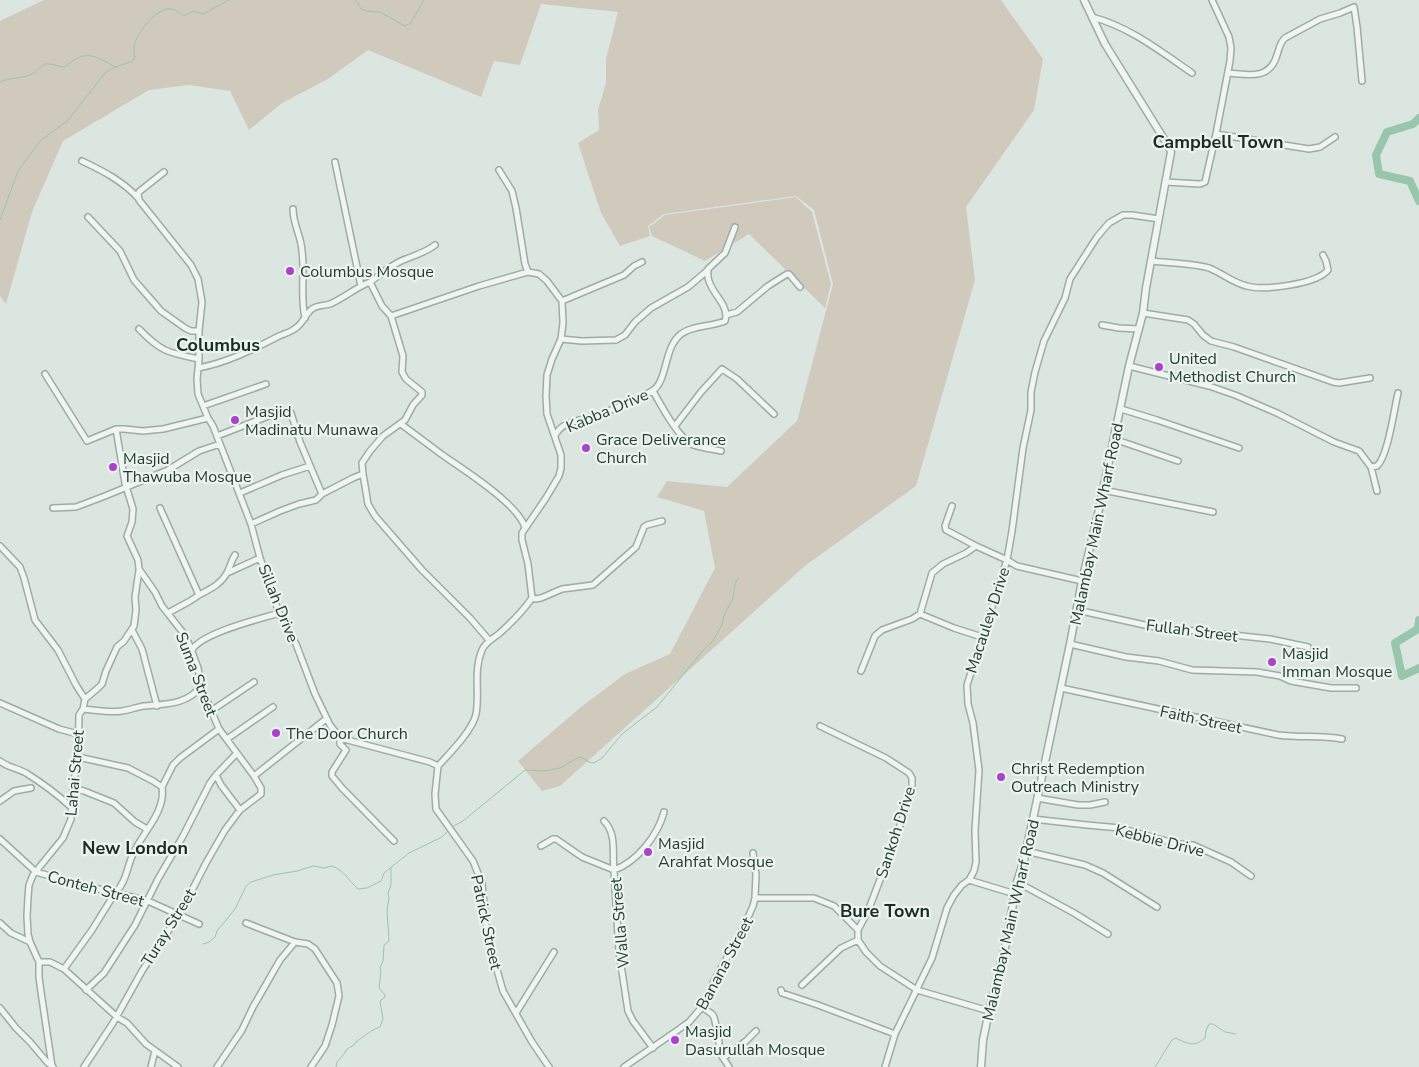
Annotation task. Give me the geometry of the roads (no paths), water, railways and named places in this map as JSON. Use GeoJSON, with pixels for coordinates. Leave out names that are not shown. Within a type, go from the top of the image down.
{"type":"FeatureCollection","features":[{"type":"Feature","properties":{"kind":"street","name":"Malambay Main Wharf Road"},"geometry":{"type":"LineString","coordinates":[[981,1067],[983,1040],[989,1011],[1006,943],[1017,882],[1038,798],[1082,581],[1129,366],[1143,313],[1171,150],[1105,44],[1084,0]]}},
{"type":"Feature","properties":{"kind":"street"},"geometry":{"type":"LineString","coordinates":[[1166,182],[1200,184],[1205,182],[1231,54],[1229,37],[1212,0]]}},
{"type":"Feature","properties":{"kind":"street"},"geometry":{"type":"LineString","coordinates":[[1228,73],[1255,75],[1265,72],[1274,66],[1281,42],[1285,38],[1320,20],[1354,7],[1362,81]]}},
{"type":"Feature","properties":{"kind":"street"},"geometry":{"type":"LineString","coordinates":[[1092,17],[1115,24],[1144,40],[1192,73]]}},
{"type":"Feature","properties":{"kind":"street"},"geometry":{"type":"LineString","coordinates":[[1216,134],[1309,149],[1320,147],[1335,137]]}},
{"type":"Feature","properties":{"kind":"street","name":"Sillah Drive"},"geometry":{"type":"LineString","coordinates":[[82,161],[119,181],[131,190],[191,265],[198,279],[202,302],[199,331],[198,394],[213,426],[252,524],[260,558],[279,613],[296,644],[326,719],[332,730],[340,738]]}},
{"type":"Feature","properties":{"kind":"street"},"geometry":{"type":"LineString","coordinates":[[336,162],[361,286]]}},
{"type":"Feature","properties":{"kind":"street"},"geometry":{"type":"LineString","coordinates":[[499,170],[512,191],[528,272]]}},
{"type":"Feature","properties":{"kind":"street"},"geometry":{"type":"LineString","coordinates":[[139,200],[138,194],[140,191],[164,172]]}},
{"type":"Feature","properties":{"kind":"street"},"geometry":{"type":"LineString","coordinates":[[292,209],[293,219],[300,236],[303,252],[302,300],[305,319]]}},
{"type":"Feature","properties":{"kind":"street","name":"Macauley Drive"},"geometry":{"type":"LineString","coordinates":[[885,1067],[895,1034],[932,958],[947,908],[954,895],[969,880],[976,862],[979,770],[966,685],[1007,560],[1023,448],[1031,410],[1033,381],[1044,341],[1062,304],[1070,279],[1097,237],[1109,223],[1132,214],[1159,219]]}},
{"type":"Feature","properties":{"kind":"street"},"geometry":{"type":"LineString","coordinates":[[88,216],[120,251],[134,280],[162,311],[191,331],[199,331]]}},
{"type":"Feature","properties":{"kind":"street"},"geometry":{"type":"LineString","coordinates":[[560,339],[582,341],[616,340],[625,335],[635,322],[651,308],[688,287],[725,253],[735,227]]}},
{"type":"Feature","properties":{"kind":"street"},"geometry":{"type":"LineString","coordinates":[[198,368],[210,366],[263,345],[296,328],[311,310],[328,304],[370,282],[392,266],[429,250],[435,245]]}},
{"type":"Feature","properties":{"kind":"street"},"geometry":{"type":"LineString","coordinates":[[1151,260],[1208,268],[1243,285],[1256,288],[1280,287],[1318,278],[1328,270],[1322,255]]}},
{"type":"Feature","properties":{"kind":"street"},"geometry":{"type":"LineString","coordinates":[[562,301],[624,275],[642,262]]}},
{"type":"Feature","properties":{"kind":"street"},"geometry":{"type":"LineString","coordinates":[[708,269],[709,284],[721,300],[726,315],[737,312],[768,286],[787,274],[790,274],[800,286]]}},
{"type":"Feature","properties":{"kind":"street"},"geometry":{"type":"LineString","coordinates":[[391,316],[479,286],[528,272],[539,274],[547,281],[562,301],[563,323],[560,339],[547,375],[546,396],[546,414],[556,436],[561,455],[561,468],[546,498],[522,533],[532,598],[507,627],[489,640],[483,648],[476,682],[476,715],[474,721],[460,741],[438,766],[430,762],[340,738],[340,744],[346,750],[332,772],[332,776],[394,841]]}},
{"type":"Feature","properties":{"kind":"street"},"geometry":{"type":"LineString","coordinates":[[370,282],[382,306],[391,316],[404,356],[402,372],[406,379],[422,392],[422,395],[413,405],[405,420],[389,431],[376,444],[362,463],[368,504],[375,516],[422,570],[489,640]]}},
{"type":"Feature","properties":{"kind":"street"},"geometry":{"type":"LineString","coordinates":[[1143,313],[1188,320],[1194,324],[1202,335],[1211,341],[1234,347],[1333,382],[1339,383],[1370,378]]}},
{"type":"Feature","properties":{"kind":"street","name":"Kabba Drive"},"geometry":{"type":"LineString","coordinates":[[556,436],[557,432],[578,419],[594,416],[653,391],[659,385],[674,341],[691,329],[723,322],[726,319],[726,315]]}},
{"type":"Feature","properties":{"kind":"street"},"geometry":{"type":"LineString","coordinates":[[1102,325],[1139,329]]}},
{"type":"Feature","properties":{"kind":"street"},"geometry":{"type":"LineString","coordinates":[[140,329],[154,344],[167,352],[200,359]]}},
{"type":"Feature","properties":{"kind":"street"},"geometry":{"type":"LineString","coordinates":[[1129,366],[1235,394],[1326,438],[1359,451],[1371,467],[1377,491]]}},
{"type":"Feature","properties":{"kind":"street"},"geometry":{"type":"LineString","coordinates":[[675,426],[701,392],[722,370],[737,379],[774,414]]}},
{"type":"Feature","properties":{"kind":"street"},"geometry":{"type":"LineString","coordinates":[[46,374],[87,441],[116,429],[156,430],[208,418]]}},
{"type":"Feature","properties":{"kind":"street"},"geometry":{"type":"LineString","coordinates":[[203,406],[266,384]]}},
{"type":"Feature","properties":{"kind":"street"},"geometry":{"type":"LineString","coordinates":[[653,391],[668,418],[684,438],[694,445],[721,452]]}},
{"type":"Feature","properties":{"kind":"street"},"geometry":{"type":"LineString","coordinates":[[1371,467],[1379,465],[1383,456],[1398,393]]}},
{"type":"Feature","properties":{"kind":"street"},"geometry":{"type":"LineString","coordinates":[[1121,409],[1239,448]]}},
{"type":"Feature","properties":{"kind":"street"},"geometry":{"type":"LineString","coordinates":[[217,436],[279,412],[288,411],[291,413],[322,494]]}},
{"type":"Feature","properties":{"kind":"street"},"geometry":{"type":"LineString","coordinates":[[401,424],[479,480],[515,511],[523,521],[525,528]]}},
{"type":"Feature","properties":{"kind":"street"},"geometry":{"type":"LineString","coordinates":[[83,709],[85,699],[102,684],[117,647],[132,630],[136,610],[134,597],[139,569],[138,560],[127,536],[133,516],[116,429]]}},
{"type":"Feature","properties":{"kind":"street"},"geometry":{"type":"LineString","coordinates":[[1114,439],[1178,461]]}},
{"type":"Feature","properties":{"kind":"street"},"geometry":{"type":"LineString","coordinates":[[52,508],[76,507],[105,496],[168,470],[199,451],[220,444]]}},
{"type":"Feature","properties":{"kind":"street"},"geometry":{"type":"LineString","coordinates":[[240,493],[282,475],[310,466]]}},
{"type":"Feature","properties":{"kind":"street"},"geometry":{"type":"LineString","coordinates":[[252,524],[285,509],[311,502],[322,494],[363,474]]}},
{"type":"Feature","properties":{"kind":"street"},"geometry":{"type":"LineString","coordinates":[[1103,490],[1213,512]]}},
{"type":"Feature","properties":{"kind":"street"},"geometry":{"type":"LineString","coordinates":[[952,506],[946,530],[1017,566],[1082,581]]}},
{"type":"Feature","properties":{"kind":"street"},"geometry":{"type":"LineString","coordinates":[[160,508],[198,595]]}},
{"type":"Feature","properties":{"kind":"street"},"geometry":{"type":"LineString","coordinates":[[532,598],[541,598],[562,589],[593,585],[632,552],[644,527],[662,521]]}},
{"type":"Feature","properties":{"kind":"street"},"geometry":{"type":"LineString","coordinates":[[0,546],[20,567],[34,620],[58,650],[76,686],[85,699]]}},
{"type":"Feature","properties":{"kind":"street"},"geometry":{"type":"LineString","coordinates":[[861,671],[873,639],[878,632],[920,614],[932,573],[943,564],[976,546]]}},
{"type":"Feature","properties":{"kind":"street"},"geometry":{"type":"LineString","coordinates":[[168,613],[198,595],[216,587],[235,555]]}},
{"type":"Feature","properties":{"kind":"street"},"geometry":{"type":"LineString","coordinates":[[226,573],[260,558]]}},
{"type":"Feature","properties":{"kind":"street","name":"Suma Street"},"geometry":{"type":"LineString","coordinates":[[139,569],[152,587],[162,606],[184,634],[192,650],[201,679],[201,686],[219,729],[254,776],[261,788],[262,794]]}},
{"type":"Feature","properties":{"kind":"street","name":"Fullah Street"},"geometry":{"type":"LineString","coordinates":[[1077,610],[1149,626],[1270,639],[1308,647]]}},
{"type":"Feature","properties":{"kind":"street"},"geometry":{"type":"LineString","coordinates":[[192,650],[198,643],[212,635],[279,613]]}},
{"type":"Feature","properties":{"kind":"street"},"geometry":{"type":"LineString","coordinates":[[920,614],[982,637]]}},
{"type":"Feature","properties":{"kind":"street"},"geometry":{"type":"LineString","coordinates":[[132,630],[142,649],[157,706]]}},
{"type":"Feature","properties":{"kind":"street"},"geometry":{"type":"LineString","coordinates":[[1070,644],[1126,657],[1159,661],[1192,670],[1257,672],[1280,676],[1291,681],[1331,688],[1356,688]]}},
{"type":"Feature","properties":{"kind":"street"},"geometry":{"type":"LineString","coordinates":[[211,710],[254,682]]}},
{"type":"Feature","properties":{"kind":"street","name":"Lahai Street"},"geometry":{"type":"LineString","coordinates":[[53,1067],[39,977],[40,962],[30,942],[27,916],[28,897],[29,885],[33,875],[63,838],[71,818],[78,757],[79,715],[83,709],[109,712],[170,704],[194,694],[201,686]]}},
{"type":"Feature","properties":{"kind":"street","name":"Faith Street"},"geometry":{"type":"LineString","coordinates":[[1060,688],[1278,735],[1293,737],[1322,736],[1342,739]]}},
{"type":"Feature","properties":{"kind":"street"},"geometry":{"type":"LineString","coordinates":[[0,703],[59,729],[78,734]]}},
{"type":"Feature","properties":{"kind":"street"},"geometry":{"type":"LineString","coordinates":[[227,739],[273,707]]}},
{"type":"Feature","properties":{"kind":"street"},"geometry":{"type":"LineString","coordinates":[[254,776],[326,719]]}},
{"type":"Feature","properties":{"kind":"street","name":"Sankoh Drive"},"geometry":{"type":"LineString","coordinates":[[820,726],[886,758],[909,773],[912,778],[906,808],[868,911],[858,930],[858,940]]}},
{"type":"Feature","properties":{"kind":"street"},"geometry":{"type":"LineString","coordinates":[[64,969],[92,930],[115,892],[120,888],[133,853],[159,806],[163,793],[162,787],[173,765],[219,729]]}},
{"type":"Feature","properties":{"kind":"street"},"geometry":{"type":"LineString","coordinates":[[86,990],[104,973],[135,925],[158,879],[179,845],[202,798],[216,775],[238,753]]}},
{"type":"Feature","properties":{"kind":"street"},"geometry":{"type":"LineString","coordinates":[[78,757],[128,768],[162,787]]}},
{"type":"Feature","properties":{"kind":"street"},"geometry":{"type":"LineString","coordinates":[[0,761],[24,772],[58,794],[71,807]]}},
{"type":"Feature","properties":{"kind":"street","name":"Patrick Street"},"geometry":{"type":"LineString","coordinates":[[438,766],[435,794],[436,805],[439,814],[473,861],[480,875],[487,935],[503,991],[532,1042],[549,1067]]}},
{"type":"Feature","properties":{"kind":"street"},"geometry":{"type":"LineString","coordinates":[[216,775],[220,785],[240,810]]}},
{"type":"Feature","properties":{"kind":"street"},"geometry":{"type":"LineString","coordinates":[[0,801],[14,791],[32,788]]}},
{"type":"Feature","properties":{"kind":"street"},"geometry":{"type":"LineString","coordinates":[[73,788],[114,803],[135,822],[147,829]]}},
{"type":"Feature","properties":{"kind":"street","name":"Turay Street"},"geometry":{"type":"LineString","coordinates":[[84,1067],[167,933],[225,830],[240,810],[262,794]]}},
{"type":"Feature","properties":{"kind":"street"},"geometry":{"type":"LineString","coordinates":[[1038,798],[1090,805],[1105,802]]}},
{"type":"Feature","properties":{"kind":"street","name":"Walla Street"},"geometry":{"type":"LineString","coordinates":[[653,1048],[628,1011],[619,952],[614,870],[628,863],[641,851],[660,825],[664,812]]}},
{"type":"Feature","properties":{"kind":"street","name":"Kebbie Drive"},"geometry":{"type":"LineString","coordinates":[[1033,819],[1120,828],[1177,844],[1193,845],[1230,862],[1252,876]]}},
{"type":"Feature","properties":{"kind":"street"},"geometry":{"type":"LineString","coordinates":[[541,846],[556,839],[582,858],[614,870],[612,833],[604,821]]}},
{"type":"Feature","properties":{"kind":"street","name":"Conteh Street"},"geometry":{"type":"LineString","coordinates":[[0,840],[36,872],[148,901],[199,924]]}},
{"type":"Feature","properties":{"kind":"street"},"geometry":{"type":"LineString","coordinates":[[1026,851],[1085,865],[1103,873],[1157,907]]}},
{"type":"Feature","properties":{"kind":"street","name":"Banana Street"},"geometry":{"type":"LineString","coordinates":[[624,1067],[689,1022],[702,1007],[715,979],[750,916],[755,898],[756,874],[753,853]]}},
{"type":"Feature","properties":{"kind":"street"},"geometry":{"type":"LineString","coordinates":[[969,880],[1015,894]]}},
{"type":"Feature","properties":{"kind":"street"},"geometry":{"type":"LineString","coordinates":[[1017,882],[1108,934]]}},
{"type":"Feature","properties":{"kind":"street"},"geometry":{"type":"LineString","coordinates":[[755,898],[814,898],[834,906],[858,930]]}},
{"type":"Feature","properties":{"kind":"street"},"geometry":{"type":"LineString","coordinates":[[0,923],[11,933],[30,942]]}},
{"type":"Feature","properties":{"kind":"street"},"geometry":{"type":"LineString","coordinates":[[246,923],[295,942],[308,944],[315,949],[339,989],[336,1012],[326,1046],[311,1067]]}},
{"type":"Feature","properties":{"kind":"street"},"geometry":{"type":"LineString","coordinates":[[802,985],[841,948],[858,940],[866,952],[880,966],[917,990],[989,1011]]}},
{"type":"Feature","properties":{"kind":"street"},"geometry":{"type":"LineString","coordinates":[[217,1067],[242,1030],[257,999],[285,954],[295,942]]}},
{"type":"Feature","properties":{"kind":"street"},"geometry":{"type":"LineString","coordinates":[[516,1013],[554,952]]}},
{"type":"Feature","properties":{"kind":"street"},"geometry":{"type":"LineString","coordinates":[[40,962],[50,962],[64,969],[116,1017],[127,1023],[146,1044],[178,1067]]}},
{"type":"Feature","properties":{"kind":"street"},"geometry":{"type":"LineString","coordinates":[[781,990],[783,994],[895,1034]]}},
{"type":"Feature","properties":{"kind":"street"},"geometry":{"type":"LineString","coordinates":[[702,1007],[714,1017],[720,1053],[728,1067]]}},
{"type":"Feature","properties":{"kind":"street"},"geometry":{"type":"LineString","coordinates":[[0,1008],[53,1067]]}},
{"type":"Feature","properties":{"kind":"street"},"geometry":{"type":"LineString","coordinates":[[720,1067],[724,1060],[756,1031]]}},
{"type":"Feature","properties":{"kind":"street"},"geometry":{"type":"LineString","coordinates":[[151,1067],[155,1051]]}},
{"type":"Feature","properties":{"kind":"waterway"},"geometry":{"type":"LineString","coordinates":[[0,82],[28,76],[45,64],[65,67],[79,57],[85,56],[96,57],[116,67],[133,61],[134,46],[139,34],[148,21],[160,12],[172,9],[183,15],[193,11],[203,14],[229,0]]}},
{"type":"Feature","properties":{"kind":"waterway"},"geometry":{"type":"LineString","coordinates":[[355,0],[361,9],[380,12],[405,26],[411,23],[424,0]]}},
{"type":"Feature","properties":{"kind":"waterway"},"geometry":{"type":"LineString","coordinates":[[0,220],[18,171],[40,141],[67,121],[106,72],[116,67]]}},
{"type":"Feature","properties":{"kind":"waterway"},"geometry":{"type":"LineString","coordinates":[[1419,118],[1413,124],[1387,132],[1376,155],[1379,174],[1410,181],[1419,201]]}},
{"type":"Feature","properties":{"kind":"waterway"},"geometry":{"type":"LineString","coordinates":[[452,827],[463,821],[525,770],[545,771],[560,768],[579,757],[594,763],[602,758],[622,734],[657,707],[704,649],[712,642],[721,627],[725,613],[733,598],[738,578]]}},
{"type":"Feature","properties":{"kind":"waterway"},"geometry":{"type":"LineString","coordinates":[[1419,620],[1418,629],[1395,643],[1402,676],[1419,668]]}},
{"type":"Feature","properties":{"kind":"waterway"},"geometry":{"type":"LineString","coordinates":[[203,944],[215,937],[217,931],[235,909],[246,886],[251,882],[313,866],[324,868],[332,866],[343,873],[358,889],[367,888],[381,881],[384,873],[409,853],[442,837],[448,831]]}},
{"type":"Feature","properties":{"kind":"waterway"},"geometry":{"type":"LineString","coordinates":[[336,1067],[337,1062],[347,1049],[371,1031],[380,1027],[383,1019],[380,1002],[385,995],[379,988],[380,968],[383,961],[384,945],[389,941],[387,910],[388,893],[391,885],[391,868]]}},
{"type":"Feature","properties":{"kind":"waterway"},"geometry":{"type":"LineString","coordinates":[[1155,1067],[1172,1040],[1176,1038],[1187,1043],[1198,1043],[1205,1038],[1209,1024],[1213,1024],[1225,1032],[1236,1034]]}},
{"type":"Feature","properties":{"kind":"place","name":"Columbus Mosque"},"geometry":{"type":"Point","coordinates":[290,271]}},
{"type":"Feature","properties":{"kind":"place","name":"United Methodist Church"},"geometry":{"type":"Point","coordinates":[1159,367]}},
{"type":"Feature","properties":{"kind":"place","name":"Masjid Madinatu Munawa"},"geometry":{"type":"Point","coordinates":[235,420]}},
{"type":"Feature","properties":{"kind":"place","name":"Grace Deliverance Church"},"geometry":{"type":"Point","coordinates":[586,448]}},
{"type":"Feature","properties":{"kind":"place","name":"Masjid Thawuba Mosque"},"geometry":{"type":"Point","coordinates":[113,467]}},
{"type":"Feature","properties":{"kind":"place","name":"Masjid Imman Mosque"},"geometry":{"type":"Point","coordinates":[1272,662]}},
{"type":"Feature","properties":{"kind":"place","name":"The Door Church"},"geometry":{"type":"Point","coordinates":[276,733]}},
{"type":"Feature","properties":{"kind":"place","name":"Christ Redemption Outreach Ministry"},"geometry":{"type":"Point","coordinates":[1001,777]}},
{"type":"Feature","properties":{"kind":"place","name":"Masjid Arahfat Mosque"},"geometry":{"type":"Point","coordinates":[648,852]}},
{"type":"Feature","properties":{"kind":"place","name":"Masjid Dasurullah Mosque"},"geometry":{"type":"Point","coordinates":[675,1040]}},
{"type":"Feature","properties":{"kind":"district","name":"Campbell Town"},"geometry":{"type":"Point","coordinates":[1218,142]}},
{"type":"Feature","properties":{"kind":"district","name":"Columbus"},"geometry":{"type":"Point","coordinates":[218,345]}},
{"type":"Feature","properties":{"kind":"district","name":"New London"},"geometry":{"type":"Point","coordinates":[135,848]}},
{"type":"Feature","properties":{"kind":"district","name":"Bure Town"},"geometry":{"type":"Point","coordinates":[885,911]}}]}
